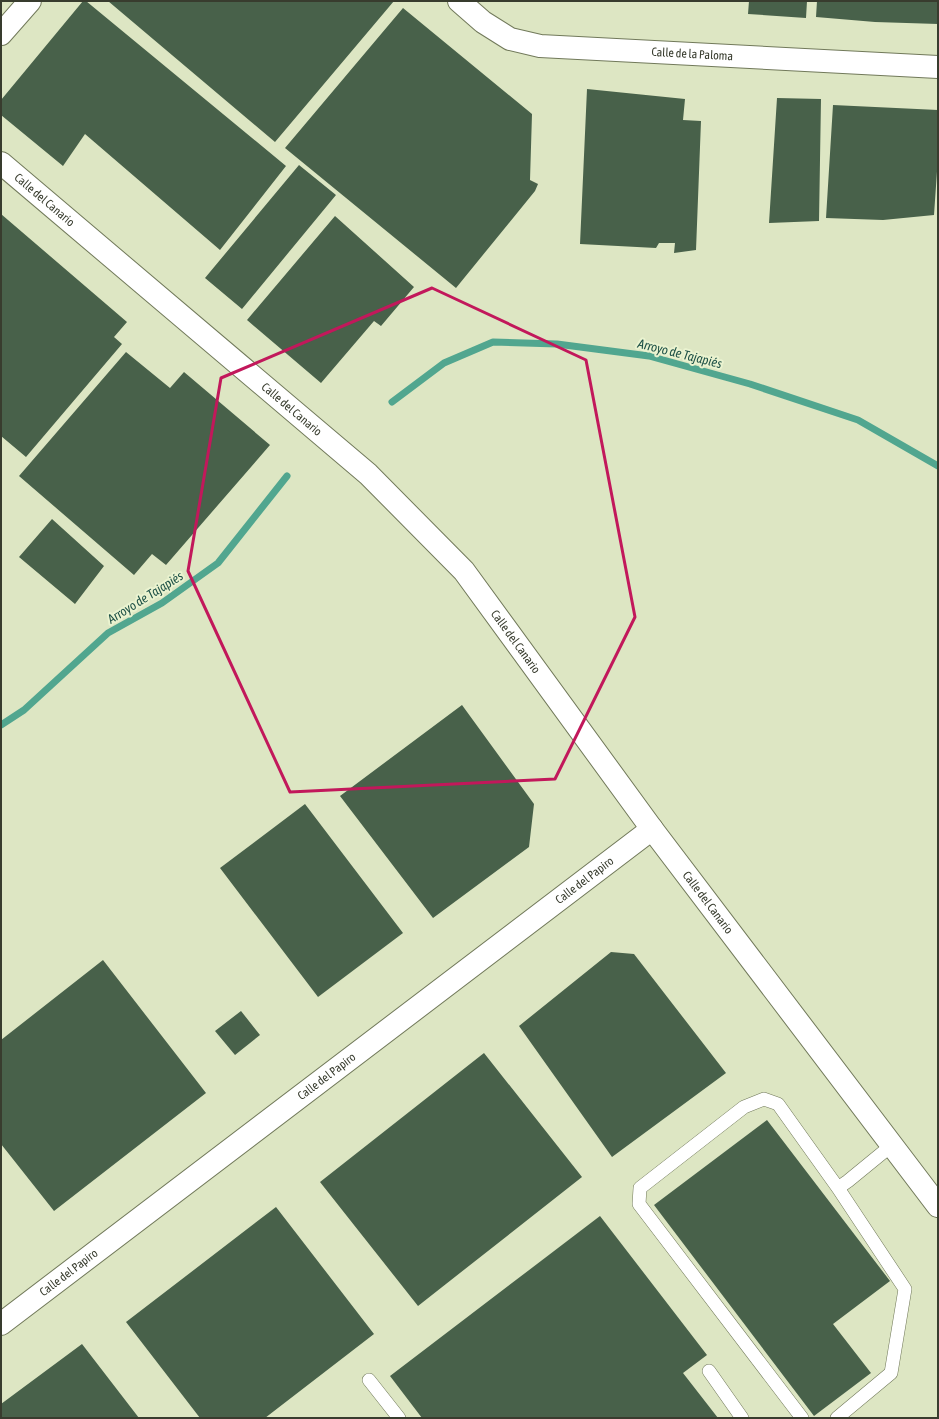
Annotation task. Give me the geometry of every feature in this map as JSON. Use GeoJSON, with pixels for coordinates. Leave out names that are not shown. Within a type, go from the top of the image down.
{"type":"FeatureCollection","features":[{"type":"Feature","properties":{"kind":"street"},"geometry":{"type":"LineString","coordinates":[[1,34],[30,1]]}},
{"type":"Feature","properties":{"kind":"street","name":"Calle de la Paloma"},"geometry":{"type":"LineString","coordinates":[[459,1],[483,22],[510,39],[540,46],[938,68]]}},
{"type":"Feature","properties":{"kind":"street","name":"Calle del Canario"},"geometry":{"type":"LineString","coordinates":[[1,163],[368,474],[464,571],[652,829],[938,1206]]}},
{"type":"Feature","properties":{"kind":"street","name":"Calle del Papiro"},"geometry":{"type":"LineString","coordinates":[[1,1324],[652,829]]}},
{"type":"Feature","properties":{"kind":"lane"},"geometry":{"type":"LineString","coordinates":[[802,1418],[639,1204],[640,1188],[744,1107],[764,1099],[778,1104],[838,1188],[905,1289],[891,1373],[837,1418]]}},
{"type":"Feature","properties":{"kind":"lane"},"geometry":{"type":"LineString","coordinates":[[838,1188],[892,1145]]}},
{"type":"Feature","properties":{"kind":"lane"},"geometry":{"type":"LineString","coordinates":[[709,1371],[742,1418]]}},
{"type":"Feature","properties":{"kind":"lane"},"geometry":{"type":"LineString","coordinates":[[368,1380],[399,1418]]}},
{"type":"Feature","properties":{"kind":"highlighted area"},"geometry":{"type":"Polygon","coordinates":[[[432,288],[586,360],[635,617],[555,779],[290,792],[188,571],[221,378],[432,288]]]}},
{"type":"Feature","properties":{"kind":"building"},"geometry":{"type":"Polygon","coordinates":[[[83,1],[86,1],[286,166],[220,250],[85,134],[63,166],[1,115],[1,100],[83,1]]]}},
{"type":"Feature","properties":{"kind":"building"},"geometry":{"type":"Polygon","coordinates":[[[108,1],[394,1],[275,142],[108,1]]]}},
{"type":"Feature","properties":{"kind":"building"},"geometry":{"type":"Polygon","coordinates":[[[749,1],[807,1],[806,18],[748,14],[749,1]]]}},
{"type":"Feature","properties":{"kind":"building"},"geometry":{"type":"Polygon","coordinates":[[[817,1],[938,1],[938,24],[875,22],[816,17],[817,1]]]}},
{"type":"Feature","properties":{"kind":"building"},"geometry":{"type":"Polygon","coordinates":[[[403,8],[532,114],[530,180],[538,184],[535,191],[456,288],[285,148],[403,8]]]}},
{"type":"Feature","properties":{"kind":"building"},"geometry":{"type":"Polygon","coordinates":[[[587,89],[685,99],[683,120],[701,121],[696,250],[674,253],[675,243],[659,243],[656,248],[580,244],[587,89]]]}},
{"type":"Feature","properties":{"kind":"building"},"geometry":{"type":"Polygon","coordinates":[[[777,98],[821,99],[819,221],[769,223],[777,98]]]}},
{"type":"Feature","properties":{"kind":"building"},"geometry":{"type":"Polygon","coordinates":[[[833,105],[938,110],[938,157],[934,215],[883,220],[826,218],[833,105]]]}},
{"type":"Feature","properties":{"kind":"building"},"geometry":{"type":"Polygon","coordinates":[[[299,165],[336,195],[242,309],[205,278],[299,165]]]}},
{"type":"Feature","properties":{"kind":"building"},"geometry":{"type":"Polygon","coordinates":[[[1,214],[127,322],[114,337],[122,344],[26,457],[1,436],[1,214]]]}},
{"type":"Feature","properties":{"kind":"building"},"geometry":{"type":"Polygon","coordinates":[[[335,216],[414,287],[381,326],[374,321],[321,383],[247,320],[335,216]]]}},
{"type":"Feature","properties":{"kind":"building"},"geometry":{"type":"Polygon","coordinates":[[[126,352],[170,388],[184,372],[270,445],[166,565],[152,554],[134,575],[19,476],[126,352]]]}},
{"type":"Feature","properties":{"kind":"building"},"geometry":{"type":"Polygon","coordinates":[[[52,519],[104,566],[75,604],[19,557],[52,519]]]}},
{"type":"Feature","properties":{"kind":"building"},"geometry":{"type":"Polygon","coordinates":[[[462,705],[534,804],[529,847],[433,918],[340,796],[462,705]]]}},
{"type":"Feature","properties":{"kind":"building"},"geometry":{"type":"Polygon","coordinates":[[[305,804],[403,933],[318,997],[220,868],[305,804]]]}},
{"type":"Feature","properties":{"kind":"building"},"geometry":{"type":"Polygon","coordinates":[[[611,952],[634,954],[726,1073],[612,1157],[519,1026],[611,952]]]}},
{"type":"Feature","properties":{"kind":"building"},"geometry":{"type":"Polygon","coordinates":[[[103,960],[206,1093],[54,1211],[1,1144],[1,1040],[103,960]]]}},
{"type":"Feature","properties":{"kind":"building"},"geometry":{"type":"Polygon","coordinates":[[[241,1011],[260,1035],[235,1055],[215,1031],[241,1011]]]}},
{"type":"Feature","properties":{"kind":"building"},"geometry":{"type":"Polygon","coordinates":[[[484,1053],[582,1177],[418,1306],[320,1182],[484,1053]]]}},
{"type":"Feature","properties":{"kind":"building"},"geometry":{"type":"Polygon","coordinates":[[[767,1120],[890,1281],[833,1324],[871,1373],[814,1416],[654,1205],[767,1120]]]}},
{"type":"Feature","properties":{"kind":"building"},"geometry":{"type":"Polygon","coordinates":[[[276,1207],[374,1334],[265,1418],[200,1418],[126,1322],[276,1207]]]}},
{"type":"Feature","properties":{"kind":"building"},"geometry":{"type":"Polygon","coordinates":[[[600,1216],[707,1355],[683,1373],[718,1418],[422,1418],[390,1376],[600,1216]]]}},
{"type":"Feature","properties":{"kind":"building"},"geometry":{"type":"Polygon","coordinates":[[[82,1344],[139,1418],[1,1418],[1,1404],[82,1344]]]}},
{"type":"Feature","properties":{"kind":"waterway","name":"Arroyo de Tajapiés"},"geometry":{"type":"LineString","coordinates":[[392,402],[444,363],[493,342],[557,344],[649,356],[750,384],[858,420],[938,466]]}},
{"type":"Feature","properties":{"kind":"waterway","name":"Arroyo de Tajapiés"},"geometry":{"type":"LineString","coordinates":[[1,725],[24,710],[108,633],[162,603],[218,563],[287,476]]}}]}
